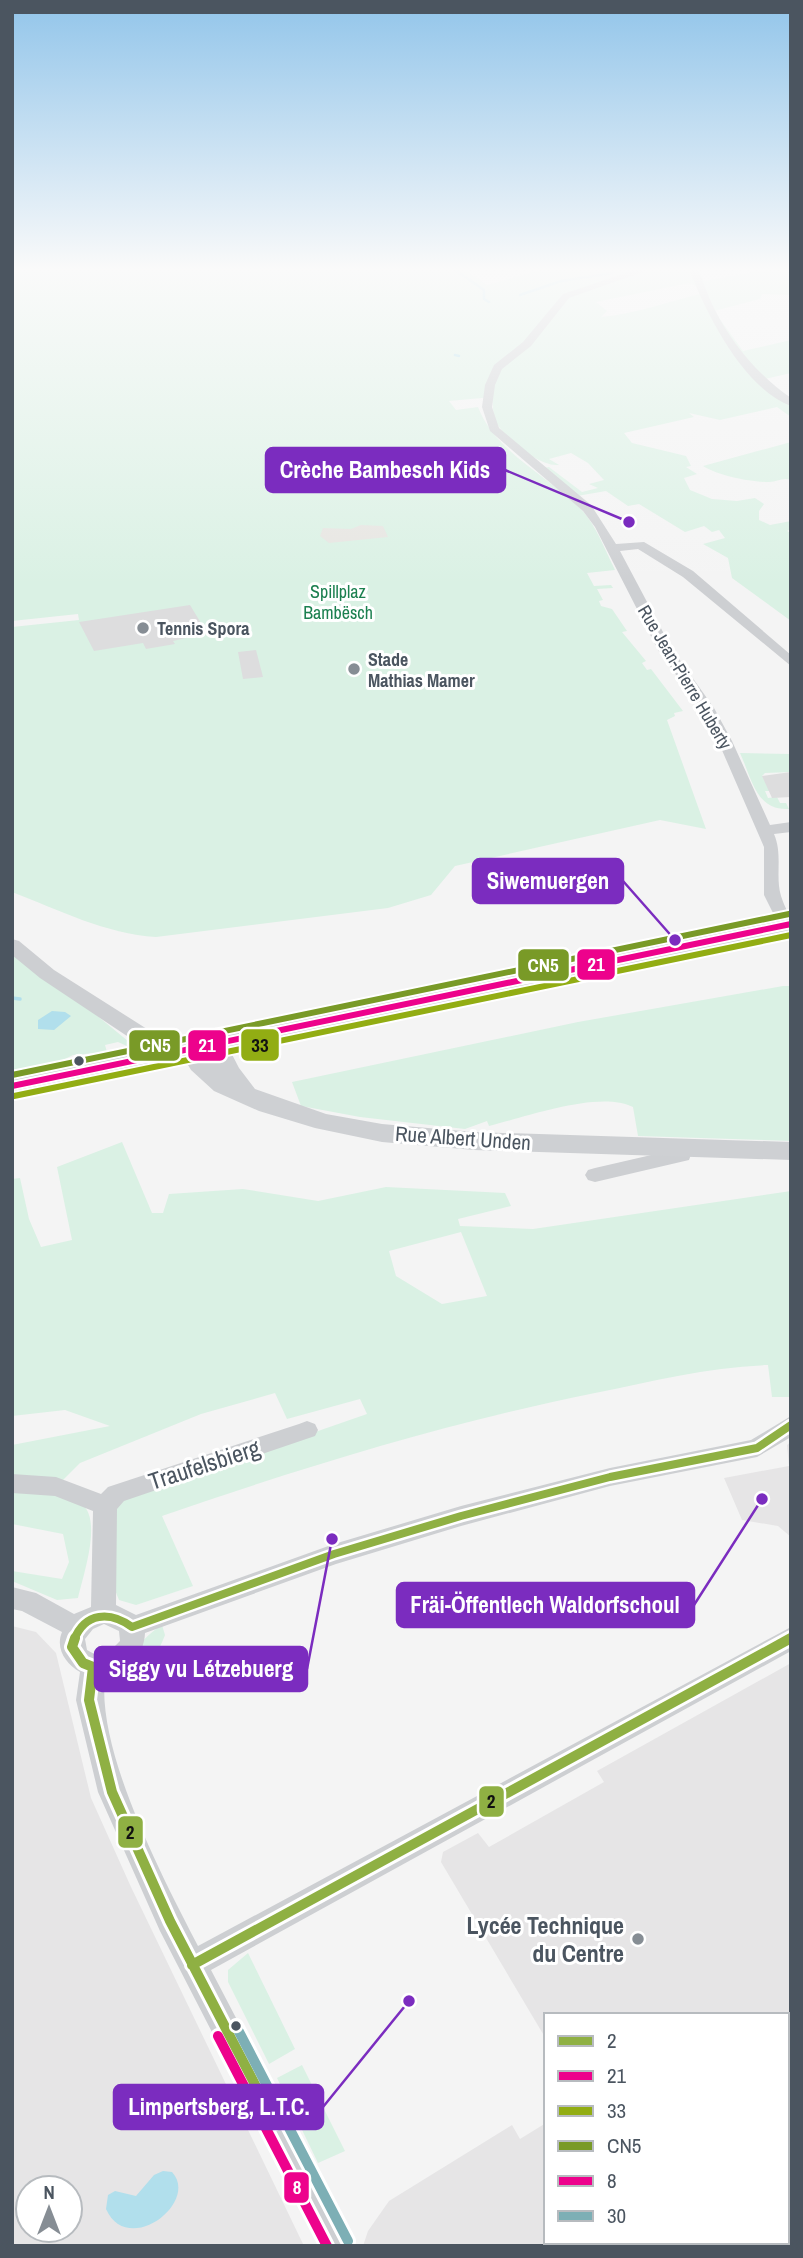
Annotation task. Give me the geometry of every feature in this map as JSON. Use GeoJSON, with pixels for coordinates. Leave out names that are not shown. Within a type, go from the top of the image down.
{"type":"FeatureCollection","features":[{"type":"Feature","properties":{"kind":"main road"},"geometry":{"type":"LineString","coordinates":[[12,1086],[789,925]]}},
{"type":"Feature","properties":{"kind":"main road","name":"Rue Albert Unden"},"geometry":{"type":"LineString","coordinates":[[190,1048],[210,1074],[223,1084],[247,1095],[296,1115],[382,1133],[474,1141],[791,1151]]}},
{"type":"Feature","properties":{"kind":"street","name":"Rue Jean-Pierre Huberty"},"geometry":{"type":"LineString","coordinates":[[493,374],[487,407],[494,429],[587,508],[613,548],[665,650],[719,727],[766,830],[772,847],[772,895],[789,925]]}},
{"type":"Feature","properties":{"kind":"street"},"geometry":{"type":"LineString","coordinates":[[758,374],[768,387],[791,403]]}},
{"type":"Feature","properties":{"kind":"street"},"geometry":{"type":"LineString","coordinates":[[613,548],[640,545],[688,574],[791,662]]}},
{"type":"Feature","properties":{"kind":"street"},"geometry":{"type":"LineString","coordinates":[[766,830],[791,827]]}},
{"type":"Feature","properties":{"kind":"street"},"geometry":{"type":"LineString","coordinates":[[12,945],[47,974],[150,1041],[190,1048]]}},
{"type":"Feature","properties":{"kind":"street"},"geometry":{"type":"LineString","coordinates":[[595,1175],[682,1155],[684,1146]]}},
{"type":"Feature","properties":{"kind":"street"},"geometry":{"type":"LineString","coordinates":[[132,1627],[334,1554],[461,1516],[610,1477],[757,1448],[791,1425]]}},
{"type":"Feature","properties":{"kind":"street","name":"Traufelsbierg"},"geometry":{"type":"LineString","coordinates":[[105,1506],[116,1493],[307,1430]]}},
{"type":"Feature","properties":{"kind":"street"},"geometry":{"type":"LineString","coordinates":[[12,1483],[56,1486],[84,1495],[105,1506],[103,1613]]}},
{"type":"Feature","properties":{"kind":"street"},"geometry":{"type":"LineString","coordinates":[[12,1598],[27,1601],[77,1628]]}},
{"type":"Feature","properties":{"kind":"street"},"geometry":{"type":"LineString","coordinates":[[103,1613],[120,1616],[132,1627],[132,1645],[126,1654],[105,1666],[93,1667],[83,1663],[72,1647],[77,1628],[84,1621],[103,1613]]}},
{"type":"Feature","properties":{"kind":"street"},"geometry":{"type":"LineString","coordinates":[[192,1965],[791,1638]]}},
{"type":"Feature","properties":{"kind":"street"},"geometry":{"type":"LineString","coordinates":[[93,1667],[89,1700],[112,1792],[192,1965],[339,2246]]}},
{"type":"Feature","properties":{"kind":"shaded area"},"geometry":{"type":"Polygon","coordinates":[[[791,1442],[791,1537],[778,1526],[742,1520],[724,1478],[789,1466],[787,1445],[791,1442]]]}},
{"type":"Feature","properties":{"kind":"shaded area"},"geometry":{"type":"Polygon","coordinates":[[[12,1626],[36,1632],[56,1653],[91,1798],[304,2246],[12,2246],[12,1626]]]}},
{"type":"Feature","properties":{"kind":"shaded area","name":"Lycée Technique du Centre"},"geometry":{"type":"Polygon","coordinates":[[[791,1663],[791,2246],[363,2246],[368,2231],[389,2201],[512,2125],[520,2139],[544,2124],[544,2244],[789,2244],[789,2013],[544,2013],[544,2036],[441,1862],[443,1852],[478,1833],[489,1847],[604,1782],[597,1771],[791,1663]]]}},
{"type":"Feature","properties":{"kind":"green space","name":"Spillplaz Bambësch"},"geometry":{"type":"Polygon","coordinates":[[[12,374],[785,374],[765,379],[791,401],[791,417],[777,407],[720,420],[689,413],[694,417],[624,433],[632,443],[686,456],[691,466],[686,467],[697,474],[684,478],[690,490],[712,499],[737,501],[755,498],[764,504],[759,511],[759,520],[770,525],[791,521],[791,529],[787,531],[791,533],[791,621],[732,578],[728,558],[703,544],[725,538],[719,530],[712,532],[704,526],[685,532],[639,504],[628,506],[606,491],[577,496],[543,468],[549,467],[582,492],[598,488],[589,484],[604,480],[588,463],[571,453],[549,459],[559,465],[551,464],[542,462],[524,451],[497,424],[493,397],[449,401],[456,410],[478,407],[486,423],[509,450],[568,497],[591,522],[615,570],[587,573],[594,586],[611,585],[613,588],[597,589],[603,600],[599,601],[601,606],[612,609],[627,631],[622,632],[646,661],[642,663],[647,670],[651,669],[683,711],[674,713],[675,716],[667,720],[706,829],[660,820],[455,866],[431,895],[388,908],[156,937],[101,926],[12,892],[12,627],[79,620],[78,614],[12,621],[12,374]]]}},
{"type":"Feature","properties":{"kind":"green space"},"geometry":{"type":"Polygon","coordinates":[[[791,442],[791,480],[744,480],[717,473],[703,466],[791,442]]]}},
{"type":"Feature","properties":{"kind":"green space"},"geometry":{"type":"Polygon","coordinates":[[[740,753],[791,754],[791,772],[765,773],[762,776],[772,791],[765,791],[768,798],[777,797],[780,803],[786,803],[789,809],[769,805],[762,799],[752,783],[740,753]]]}},
{"type":"Feature","properties":{"kind":"green space"},"geometry":{"type":"Polygon","coordinates":[[[12,945],[134,1046],[129,1047],[118,1042],[105,1045],[107,1052],[73,1055],[55,1064],[12,1072],[12,945]]]}},
{"type":"Feature","properties":{"kind":"green space"},"geometry":{"type":"Polygon","coordinates":[[[791,986],[791,1141],[638,1136],[633,1107],[619,1103],[582,1103],[489,1126],[487,1121],[465,1129],[360,1117],[301,1106],[292,1082],[578,1022],[791,986]]]}},
{"type":"Feature","properties":{"kind":"green space"},"geometry":{"type":"Polygon","coordinates":[[[122,1142],[152,1213],[163,1213],[169,1194],[243,1189],[318,1201],[386,1187],[505,1193],[511,1206],[458,1219],[460,1226],[533,1229],[791,1191],[791,1397],[772,1397],[768,1365],[703,1372],[485,1418],[322,1463],[162,1516],[193,1586],[136,1605],[119,1600],[115,1590],[114,1509],[122,1499],[367,1414],[360,1399],[287,1419],[275,1393],[201,1414],[80,1463],[57,1486],[81,1503],[89,1514],[89,1550],[78,1598],[57,1600],[12,1581],[12,1571],[62,1579],[69,1562],[63,1534],[12,1524],[12,1445],[110,1426],[65,1410],[12,1416],[12,1179],[20,1178],[29,1219],[41,1247],[72,1240],[57,1167],[122,1142]],[[461,1232],[389,1251],[396,1276],[442,1304],[487,1296],[461,1232]]]}},
{"type":"Feature","properties":{"kind":"green space"},"geometry":{"type":"Polygon","coordinates":[[[162,1625],[165,1635],[148,1663],[132,1675],[102,1689],[130,1654],[162,1625]]]}},
{"type":"Feature","properties":{"kind":"green space"},"geometry":{"type":"Polygon","coordinates":[[[248,1953],[295,2049],[269,2064],[228,1982],[228,1970],[248,1953]]]}},
{"type":"Feature","properties":{"kind":"green space"},"geometry":{"type":"Polygon","coordinates":[[[302,2065],[345,2151],[318,2163],[277,2078],[302,2065]]]}},
{"type":"Feature","properties":{"kind":"sand"},"geometry":{"type":"Polygon","coordinates":[[[361,525],[383,526],[388,537],[329,543],[320,536],[323,528],[351,529],[361,525]]]}},
{"type":"Feature","properties":{"kind":"water"},"geometry":{"type":"Polygon","coordinates":[[[52,1011],[65,1012],[71,1016],[54,1030],[38,1029],[38,1020],[52,1011]]]}},
{"type":"Feature","properties":{"kind":"water"},"geometry":{"type":"Polygon","coordinates":[[[163,2171],[172,2172],[178,2184],[177,2197],[169,2210],[144,2227],[130,2228],[116,2223],[106,2209],[108,2195],[115,2191],[136,2196],[154,2175],[163,2171]]]}},
{"type":"Feature","properties":{"kind":"building","name":"Tennis Spora"},"geometry":{"type":"Polygon","coordinates":[[[190,605],[207,633],[173,641],[175,644],[146,649],[143,643],[94,651],[79,622],[190,605]]]}},
{"type":"Feature","properties":{"kind":"building"},"geometry":{"type":"Polygon","coordinates":[[[256,650],[263,677],[243,679],[238,652],[256,650]]]}},
{"type":"Feature","properties":{"kind":"building"},"geometry":{"type":"Polygon","coordinates":[[[791,772],[791,797],[772,798],[762,776],[791,772]]]}},
{"type":"Feature","properties":{"kind":"waterway"},"geometry":{"type":"LineString","coordinates":[[12,998],[20,999]]}},
{"type":"Feature","properties":{"kind":"transit line","name":"CN5"},"geometry":{"type":"LineString","coordinates":[[12,1075],[789,914]]}},
{"type":"Feature","properties":{"kind":"transit line","name":"21"},"geometry":{"type":"LineString","coordinates":[[12,1086],[791,924]]}},
{"type":"Feature","properties":{"kind":"transit line","name":"33"},"geometry":{"type":"LineString","coordinates":[[14,1096],[791,935]]}},
{"type":"Feature","properties":{"kind":"transit line","name":"2"},"geometry":{"type":"LineString","coordinates":[[275,2123],[170,1921],[112,1792],[89,1700],[93,1667],[83,1663],[72,1647],[81,1627],[87,1620],[104,1615],[123,1620],[132,1627],[334,1554],[461,1516],[610,1477],[757,1448],[791,1425]]}},
{"type":"Feature","properties":{"kind":"transit line","name":"2"},"geometry":{"type":"LineString","coordinates":[[192,1965],[791,1638]]}},
{"type":"Feature","properties":{"kind":"transit line","name":"30"},"geometry":{"type":"LineString","coordinates":[[236,2026],[348,2241]]}},
{"type":"Feature","properties":{"kind":"transit line","name":"8"},"geometry":{"type":"LineString","coordinates":[[218,2036],[327,2246]]}},
{"type":"Feature","properties":{"kind":"place","name":"Crèche Bambesch Kids"},"geometry":{"type":"Point","coordinates":[629,522]}},
{"type":"Feature","properties":{"kind":"place","name":"Tennis Spora"},"geometry":{"type":"Point","coordinates":[143,628]}},
{"type":"Feature","properties":{"kind":"place","name":"Stade Mathias Mamer"},"geometry":{"type":"Point","coordinates":[354,669]}},
{"type":"Feature","properties":{"kind":"place","name":"Siwemuergen"},"geometry":{"type":"Point","coordinates":[675,940]}},
{"type":"Feature","properties":{"kind":"place","name":"Fräi-Öffentlech Waldorfschoul"},"geometry":{"type":"Point","coordinates":[762,1499]}},
{"type":"Feature","properties":{"kind":"place","name":"Siggy vu Létzebuerg"},"geometry":{"type":"Point","coordinates":[332,1539]}},
{"type":"Feature","properties":{"kind":"place","name":"Lycée Technique du Centre"},"geometry":{"type":"Point","coordinates":[638,1939]}},
{"type":"Feature","properties":{"kind":"place","name":"Limpertsberg, L.T.C."},"geometry":{"type":"Point","coordinates":[409,2001]}}]}
